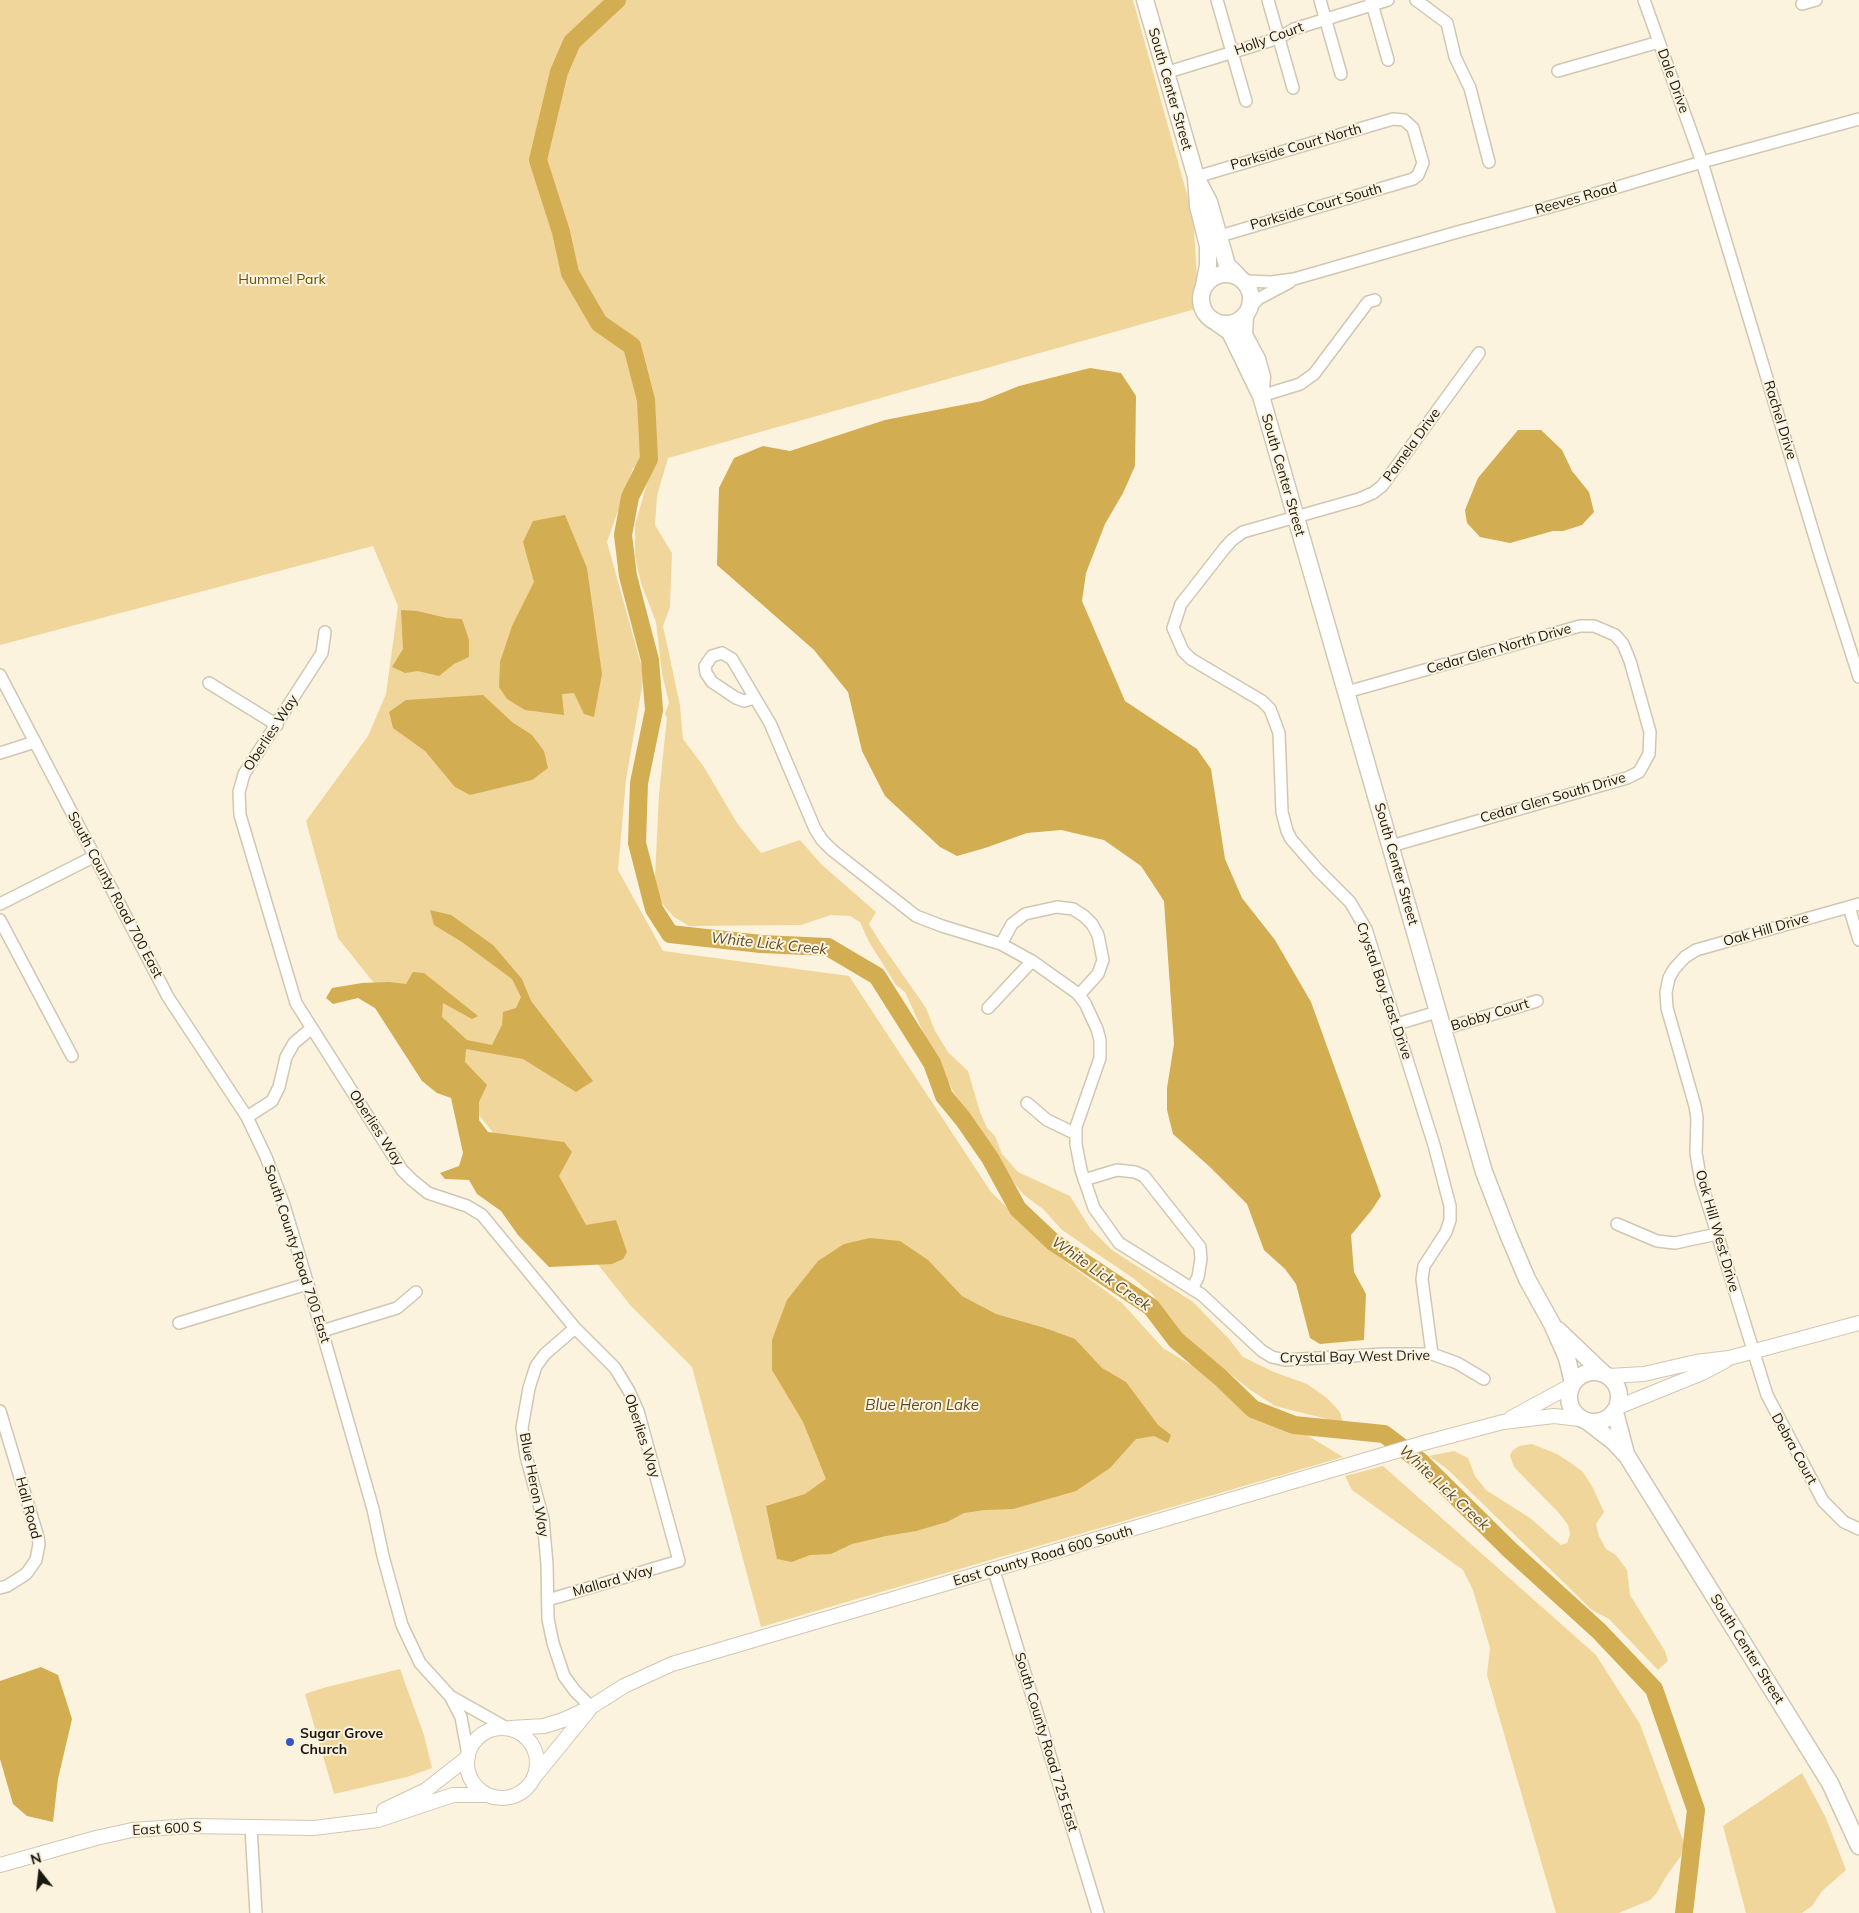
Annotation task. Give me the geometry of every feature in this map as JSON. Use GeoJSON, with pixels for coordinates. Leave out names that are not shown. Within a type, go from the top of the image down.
{"type":"FeatureCollection","features":[{"type":"Feature","properties":{"kind":"main road","name":"South Center Street"},"geometry":{"type":"LineString","coordinates":[[1145,0],[1196,177],[1209,202],[1228,265],[1241,279]]}},
{"type":"Feature","properties":{"kind":"main road","name":"South Center Street"},"geometry":{"type":"LineString","coordinates":[[1196,177],[1198,206],[1208,246],[1208,265],[1204,286]]}},
{"type":"Feature","properties":{"kind":"main road"},"geometry":{"type":"LineString","coordinates":[[1223,274],[1241,279],[1251,294],[1247,312],[1232,323],[1217,322],[1211,319],[1202,307],[1201,292],[1204,286],[1216,276],[1223,274]]}},
{"type":"Feature","properties":{"kind":"main road","name":"South Center Street"},"geometry":{"type":"LineString","coordinates":[[1247,312],[1244,335],[1257,359],[1262,377],[1261,396]]}},
{"type":"Feature","properties":{"kind":"main road","name":"South Center Street"},"geometry":{"type":"LineString","coordinates":[[1217,322],[1230,332],[1261,396],[1484,1172],[1527,1279],[1552,1324],[1567,1358],[1573,1384]]}},
{"type":"Feature","properties":{"kind":"main road","name":"South Center Street"},"geometry":{"type":"LineString","coordinates":[[1552,1324],[1606,1375]]}},
{"type":"Feature","properties":{"kind":"main road"},"geometry":{"type":"LineString","coordinates":[[1595,1372],[1606,1375],[1613,1380],[1619,1390],[1620,1402],[1617,1409],[1603,1421],[1584,1420],[1573,1411],[1569,1401],[1573,1384],[1579,1377],[1587,1373],[1595,1372]]}},
{"type":"Feature","properties":{"kind":"main road","name":"South Center Street"},"geometry":{"type":"LineString","coordinates":[[1617,1409],[1627,1456]]}},
{"type":"Feature","properties":{"kind":"main road","name":"South Center Street"},"geometry":{"type":"LineString","coordinates":[[1584,1420],[1614,1442],[1627,1456],[1830,1783],[1859,1846]]}},
{"type":"Feature","properties":{"kind":"street"},"geometry":{"type":"LineString","coordinates":[[1217,0],[1246,101]]}},
{"type":"Feature","properties":{"kind":"street"},"geometry":{"type":"LineString","coordinates":[[1268,0],[1293,88]]}},
{"type":"Feature","properties":{"kind":"street"},"geometry":{"type":"LineString","coordinates":[[1320,0],[1341,74]]}},
{"type":"Feature","properties":{"kind":"street","name":"Holly Court"},"geometry":{"type":"LineString","coordinates":[[1165,73],[1278,38],[1294,29],[1325,20],[1371,2],[1388,0]]}},
{"type":"Feature","properties":{"kind":"street"},"geometry":{"type":"LineString","coordinates":[[1416,0],[1447,23],[1455,57],[1470,88],[1489,162]]}},
{"type":"Feature","properties":{"kind":"street","name":"Dale Drive"},"geometry":{"type":"LineString","coordinates":[[1644,0],[1702,162]]}},
{"type":"Feature","properties":{"kind":"street"},"geometry":{"type":"LineString","coordinates":[[1802,4],[1816,0]]}},
{"type":"Feature","properties":{"kind":"street"},"geometry":{"type":"LineString","coordinates":[[1371,2],[1388,60]]}},
{"type":"Feature","properties":{"kind":"street"},"geometry":{"type":"LineString","coordinates":[[1558,71],[1659,42]]}},
{"type":"Feature","properties":{"kind":"street","name":"Parkside Court North"},"geometry":{"type":"LineString","coordinates":[[1196,177],[1397,118],[1404,120],[1413,128],[1423,163],[1422,169],[1413,179]]}},
{"type":"Feature","properties":{"kind":"street","name":"Reeves Road"},"geometry":{"type":"LineString","coordinates":[[1241,279],[1270,282],[1294,280],[1702,162],[1859,120]]}},
{"type":"Feature","properties":{"kind":"street","name":"Rachel Drive"},"geometry":{"type":"LineString","coordinates":[[1702,162],[1821,558],[1859,677]]}},
{"type":"Feature","properties":{"kind":"street","name":"Parkside Court South"},"geometry":{"type":"LineString","coordinates":[[1220,236],[1413,179]]}},
{"type":"Feature","properties":{"kind":"street","name":"Reeves Road"},"geometry":{"type":"LineString","coordinates":[[1247,312],[1258,299],[1294,280]]}},
{"type":"Feature","properties":{"kind":"street"},"geometry":{"type":"LineString","coordinates":[[1261,396],[1300,384],[1309,378],[1368,302],[1375,300]]}},
{"type":"Feature","properties":{"kind":"street","name":"Pamela Drive"},"geometry":{"type":"LineString","coordinates":[[1296,516],[1366,497],[1382,486],[1479,353]]}},
{"type":"Feature","properties":{"kind":"street","name":"Crystal Bay East Drive"},"geometry":{"type":"LineString","coordinates":[[1296,516],[1243,532],[1232,540],[1181,604],[1173,628],[1182,652],[1262,701],[1270,709],[1278,733],[1282,812],[1287,831],[1318,870],[1350,902],[1366,929],[1434,1145],[1450,1206],[1450,1220],[1446,1232],[1424,1266],[1422,1279],[1432,1354]]}},
{"type":"Feature","properties":{"kind":"street","name":"Cedar Glen North Drive"},"geometry":{"type":"LineString","coordinates":[[1347,692],[1566,630],[1594,626],[1615,635],[1623,644],[1640,697]]}},
{"type":"Feature","properties":{"kind":"street","name":"Oberlies Way"},"geometry":{"type":"LineString","coordinates":[[325,632],[322,653],[244,774],[239,792],[240,815],[296,1003],[402,1170],[428,1192],[467,1206],[482,1214],[575,1328],[614,1368],[629,1391],[638,1411],[679,1561]]}},
{"type":"Feature","properties":{"kind":"street","name":"Crystal Bay West Drive"},"geometry":{"type":"LineString","coordinates":[[755,698],[744,701],[736,698],[712,682],[706,674],[705,666],[712,656],[722,653],[732,659],[770,723],[815,829],[832,850],[916,916],[1000,944],[1032,961],[1079,995],[1085,1003],[1097,1029],[1100,1040],[1100,1058],[1076,1127],[1076,1144],[1084,1180],[1094,1208],[1119,1243],[1202,1295],[1262,1351],[1272,1357],[1286,1360],[1384,1354],[1432,1354],[1457,1363],[1484,1379]]}},
{"type":"Feature","properties":{"kind":"street","name":"South County Road 700 East"},"geometry":{"type":"LineString","coordinates":[[0,674],[168,997],[247,1117],[277,1183],[373,1509],[383,1556],[402,1625],[420,1663],[450,1696],[460,1717],[468,1756]]}},
{"type":"Feature","properties":{"kind":"street"},"geometry":{"type":"LineString","coordinates":[[209,683],[277,725]]}},
{"type":"Feature","properties":{"kind":"street","name":"Cedar Glen South Drive"},"geometry":{"type":"LineString","coordinates":[[1391,846],[1627,778],[1639,772],[1649,754],[1650,743],[1650,732],[1640,697]]}},
{"type":"Feature","properties":{"kind":"street"},"geometry":{"type":"LineString","coordinates":[[0,753],[35,742]]}},
{"type":"Feature","properties":{"kind":"street"},"geometry":{"type":"LineString","coordinates":[[0,904],[95,856]]}},
{"type":"Feature","properties":{"kind":"street"},"geometry":{"type":"LineString","coordinates":[[1854,905],[1859,940]]}},
{"type":"Feature","properties":{"kind":"street","name":"Oak Hill Drive"},"geometry":{"type":"LineString","coordinates":[[1677,966],[1696,950],[1854,905]]}},
{"type":"Feature","properties":{"kind":"street"},"geometry":{"type":"LineString","coordinates":[[1000,944],[1012,924],[1025,914],[1057,907],[1072,909],[1084,916],[1092,924],[1098,935],[1103,960],[1098,974],[1079,995]]}},
{"type":"Feature","properties":{"kind":"street"},"geometry":{"type":"LineString","coordinates":[[0,920],[72,1056]]}},
{"type":"Feature","properties":{"kind":"street"},"geometry":{"type":"LineString","coordinates":[[988,1008],[1032,961]]}},
{"type":"Feature","properties":{"kind":"street","name":"Oak Hill West Drive"},"geometry":{"type":"LineString","coordinates":[[1677,966],[1669,978],[1666,992],[1667,1008],[1695,1106],[1698,1169],[1753,1351]]}},
{"type":"Feature","properties":{"kind":"street","name":"Bobby Court"},"geometry":{"type":"LineString","coordinates":[[1442,1029],[1537,1001]]}},
{"type":"Feature","properties":{"kind":"street"},"geometry":{"type":"LineString","coordinates":[[1397,1024],[1437,1012]]}},
{"type":"Feature","properties":{"kind":"street"},"geometry":{"type":"LineString","coordinates":[[247,1117],[272,1101],[280,1087],[286,1057],[294,1043],[312,1028]]}},
{"type":"Feature","properties":{"kind":"street"},"geometry":{"type":"LineString","coordinates":[[1028,1103],[1047,1120],[1076,1134]]}},
{"type":"Feature","properties":{"kind":"street"},"geometry":{"type":"LineString","coordinates":[[1084,1180],[1118,1170],[1135,1172],[1144,1176],[1200,1247],[1202,1259],[1198,1277],[1192,1289]]}},
{"type":"Feature","properties":{"kind":"street"},"geometry":{"type":"LineString","coordinates":[[1617,1224],[1657,1241],[1675,1243],[1717,1234]]}},
{"type":"Feature","properties":{"kind":"street"},"geometry":{"type":"LineString","coordinates":[[179,1323],[307,1284]]}},
{"type":"Feature","properties":{"kind":"street"},"geometry":{"type":"LineString","coordinates":[[322,1331],[397,1308],[416,1292]]}},
{"type":"Feature","properties":{"kind":"street"},"geometry":{"type":"LineString","coordinates":[[1606,1375],[1644,1374],[1696,1362],[1729,1358],[1859,1323]]}},
{"type":"Feature","properties":{"kind":"street","name":"Blue Heron Way"},"geometry":{"type":"LineString","coordinates":[[575,1328],[546,1354],[536,1366],[523,1412],[522,1428],[526,1456],[544,1528],[548,1620],[564,1676],[591,1708]]}},
{"type":"Feature","properties":{"kind":"street","name":"Debra Court"},"geometry":{"type":"LineString","coordinates":[[1753,1351],[1771,1406],[1823,1501],[1844,1522],[1859,1529]]}},
{"type":"Feature","properties":{"kind":"street"},"geometry":{"type":"LineString","coordinates":[[1617,1409],[1702,1373],[1729,1358]]}},
{"type":"Feature","properties":{"kind":"street","name":"East County Road 600 South"},"geometry":{"type":"LineString","coordinates":[[1504,1422],[1573,1384]]}},
{"type":"Feature","properties":{"kind":"street","name":"Hall Road"},"geometry":{"type":"LineString","coordinates":[[0,1411],[4,1435],[39,1544],[36,1560],[26,1574],[7,1586],[0,1588]]}},
{"type":"Feature","properties":{"kind":"street","name":"East County Road 600 South"},"geometry":{"type":"LineString","coordinates":[[508,1728],[538,1727],[553,1724],[591,1708],[624,1686],[672,1664],[994,1571],[1427,1442],[1504,1422],[1554,1416],[1584,1420]]}},
{"type":"Feature","properties":{"kind":"street","name":"Mallard Way"},"geometry":{"type":"LineString","coordinates":[[548,1600],[679,1561]]}},
{"type":"Feature","properties":{"kind":"street","name":"South County Road 725 East"},"geometry":{"type":"LineString","coordinates":[[994,1571],[1098,1913]]}},
{"type":"Feature","properties":{"kind":"street","name":"South County Road 700 East"},"geometry":{"type":"LineString","coordinates":[[450,1696],[508,1728]]}},
{"type":"Feature","properties":{"kind":"street","name":"East County Road 600 South"},"geometry":{"type":"LineString","coordinates":[[536,1775],[591,1708]]}},
{"type":"Feature","properties":{"kind":"street"},"geometry":{"type":"LineString","coordinates":[[338,1824],[378,1820],[453,1795],[487,1794],[500,1798],[513,1796],[525,1790],[536,1775],[538,1763],[534,1746],[526,1736],[508,1728],[493,1728],[482,1733],[473,1743],[468,1756],[467,1769],[472,1781],[487,1794]]}},
{"type":"Feature","properties":{"kind":"street"},"geometry":{"type":"LineString","coordinates":[[338,1824],[379,1812],[416,1796],[436,1783],[468,1756]]}},
{"type":"Feature","properties":{"kind":"street","name":"East 600 S"},"geometry":{"type":"LineString","coordinates":[[0,1864],[96,1838],[140,1829],[192,1826],[314,1828],[338,1824]]}},
{"type":"Feature","properties":{"kind":"street"},"geometry":{"type":"LineString","coordinates":[[251,1828],[256,1913]]}},
{"type":"Feature","properties":{"kind":"green space","name":"Hummel Park"},"geometry":{"type":"Polygon","coordinates":[[[0,0],[1133,0],[1193,216],[1199,308],[668,458],[657,496],[655,525],[672,553],[670,607],[663,626],[680,705],[683,739],[704,767],[737,823],[761,853],[800,840],[821,864],[876,912],[869,924],[926,1008],[935,1031],[948,1052],[968,1071],[980,1112],[987,1128],[995,1136],[1002,1154],[1018,1172],[1070,1196],[1090,1228],[1112,1250],[1193,1302],[1229,1339],[1243,1357],[1274,1372],[1307,1384],[1327,1398],[1340,1412],[1343,1423],[1275,1406],[1249,1389],[1182,1335],[1152,1294],[1133,1278],[1062,1230],[1043,1209],[1024,1195],[1001,1167],[977,1125],[954,1093],[905,992],[896,985],[869,942],[860,922],[850,916],[831,915],[801,925],[689,926],[674,917],[660,901],[655,877],[659,794],[667,718],[665,714],[669,703],[662,673],[656,622],[641,583],[635,556],[635,525],[653,462],[633,468],[607,542],[644,675],[626,780],[618,870],[663,951],[849,976],[991,1192],[1055,1254],[1122,1303],[1163,1348],[1343,1457],[761,1627],[692,1367],[631,1306],[338,938],[306,821],[368,736],[386,694],[398,606],[373,546],[0,645],[0,0]]]}},
{"type":"Feature","properties":{"kind":"green space"},"geometry":{"type":"Polygon","coordinates":[[[1532,1444],[1557,1454],[1571,1463],[1583,1472],[1593,1488],[1604,1512],[1596,1524],[1599,1536],[1606,1549],[1616,1555],[1627,1570],[1630,1595],[1665,1651],[1668,1661],[1658,1670],[1609,1619],[1592,1610],[1447,1469],[1429,1456],[1454,1451],[1468,1458],[1475,1476],[1486,1490],[1530,1518],[1561,1545],[1567,1543],[1570,1534],[1568,1525],[1559,1513],[1514,1467],[1510,1456],[1512,1451],[1519,1446],[1532,1444]]]}},
{"type":"Feature","properties":{"kind":"green space"},"geometry":{"type":"Polygon","coordinates":[[[1383,1466],[1596,1655],[1640,1724],[1684,1843],[1681,1856],[1650,1900],[1619,1913],[1556,1913],[1487,1675],[1490,1648],[1473,1590],[1463,1570],[1352,1490],[1345,1476],[1383,1466]]]}},
{"type":"Feature","properties":{"kind":"green space"},"geometry":{"type":"Polygon","coordinates":[[[400,1669],[424,1735],[432,1768],[407,1777],[334,1794],[305,1694],[400,1669]]]}},
{"type":"Feature","properties":{"kind":"green space"},"geometry":{"type":"Polygon","coordinates":[[[1802,1773],[1826,1818],[1846,1870],[1822,1891],[1812,1906],[1802,1913],[1746,1913],[1723,1826],[1802,1773]]]}},
{"type":"Feature","properties":{"kind":"water"},"geometry":{"type":"Polygon","coordinates":[[[1090,368],[1121,373],[1136,396],[1135,466],[1123,493],[1105,524],[1086,573],[1082,601],[1125,701],[1197,749],[1211,769],[1225,859],[1242,898],[1275,940],[1311,1002],[1381,1196],[1351,1235],[1354,1272],[1366,1294],[1364,1340],[1320,1344],[1310,1338],[1296,1284],[1285,1269],[1264,1250],[1247,1204],[1173,1134],[1167,1110],[1167,1088],[1174,1044],[1164,901],[1141,866],[1104,840],[1061,830],[1027,833],[957,856],[940,847],[885,796],[862,751],[848,692],[814,650],[717,565],[719,488],[734,458],[763,446],[790,451],[885,420],[982,401],[1019,386],[1090,368]]]}},
{"type":"Feature","properties":{"kind":"water"},"geometry":{"type":"Polygon","coordinates":[[[1518,430],[1541,430],[1562,450],[1572,471],[1589,492],[1594,512],[1582,525],[1510,543],[1480,537],[1467,523],[1465,510],[1478,478],[1518,430]]]}},
{"type":"Feature","properties":{"kind":"water"},"geometry":{"type":"Polygon","coordinates":[[[565,515],[587,568],[602,674],[594,717],[584,714],[574,693],[562,694],[564,715],[525,710],[507,699],[499,687],[500,662],[512,626],[534,582],[523,542],[533,521],[565,515]]]}},
{"type":"Feature","properties":{"kind":"water"},"geometry":{"type":"Polygon","coordinates":[[[401,610],[462,619],[469,640],[469,657],[454,664],[439,676],[418,671],[405,673],[392,667],[403,649],[401,610]]]}},
{"type":"Feature","properties":{"kind":"water"},"geometry":{"type":"Polygon","coordinates":[[[483,695],[512,722],[532,735],[544,751],[548,768],[532,780],[470,795],[455,787],[425,751],[393,728],[389,712],[406,700],[483,695]]]}},
{"type":"Feature","properties":{"kind":"water"},"geometry":{"type":"Polygon","coordinates":[[[430,910],[451,915],[493,945],[522,979],[531,1001],[593,1081],[576,1092],[523,1059],[466,1049],[465,1062],[487,1085],[479,1102],[479,1120],[488,1132],[564,1142],[572,1152],[559,1176],[586,1225],[616,1220],[627,1252],[623,1259],[612,1264],[549,1267],[518,1235],[501,1211],[477,1194],[469,1180],[445,1179],[440,1173],[459,1166],[463,1153],[451,1098],[437,1093],[422,1081],[375,1008],[358,998],[333,1004],[326,998],[332,988],[362,983],[389,982],[406,984],[413,972],[424,973],[478,1016],[472,1019],[443,1003],[442,1017],[467,1040],[492,1045],[502,1025],[503,1012],[516,1008],[521,997],[512,979],[462,942],[434,925],[430,910]]]}},
{"type":"Feature","properties":{"kind":"water","name":"Blue Heron Lake"},"geometry":{"type":"Polygon","coordinates":[[[870,1238],[900,1241],[928,1260],[962,1296],[996,1314],[1075,1339],[1102,1368],[1126,1382],[1158,1425],[1171,1435],[1168,1443],[1154,1436],[1136,1439],[1110,1468],[1076,1491],[1013,1509],[964,1513],[947,1522],[916,1531],[852,1544],[831,1554],[810,1555],[792,1562],[777,1559],[766,1506],[805,1494],[826,1479],[803,1422],[772,1370],[772,1340],[787,1300],[818,1261],[844,1244],[870,1238]]]}},
{"type":"Feature","properties":{"kind":"water"},"geometry":{"type":"Polygon","coordinates":[[[41,1667],[58,1675],[72,1719],[58,1779],[53,1822],[27,1816],[13,1804],[0,1759],[0,1681],[41,1667]]]}},
{"type":"Feature","properties":{"kind":"waterway","name":"White Lick Creek"},"geometry":{"type":"LineString","coordinates":[[617,0],[572,42],[559,72],[538,160],[561,232],[570,273],[599,323],[632,346],[646,400],[649,459],[630,497],[623,535],[628,576],[650,660],[654,710],[639,783],[637,843],[654,909],[670,934],[761,944],[828,947],[877,976],[932,1063],[944,1096],[963,1119],[990,1158],[1018,1209],[1053,1242],[1151,1307],[1176,1340],[1221,1378],[1253,1409],[1294,1425],[1384,1434],[1421,1462],[1510,1550],[1599,1631],[1654,1689],[1696,1810],[1684,1913]]}},
{"type":"Feature","properties":{"kind":"place","name":"Sugar Grove Church"},"geometry":{"type":"Point","coordinates":[290,1742]}}]}
